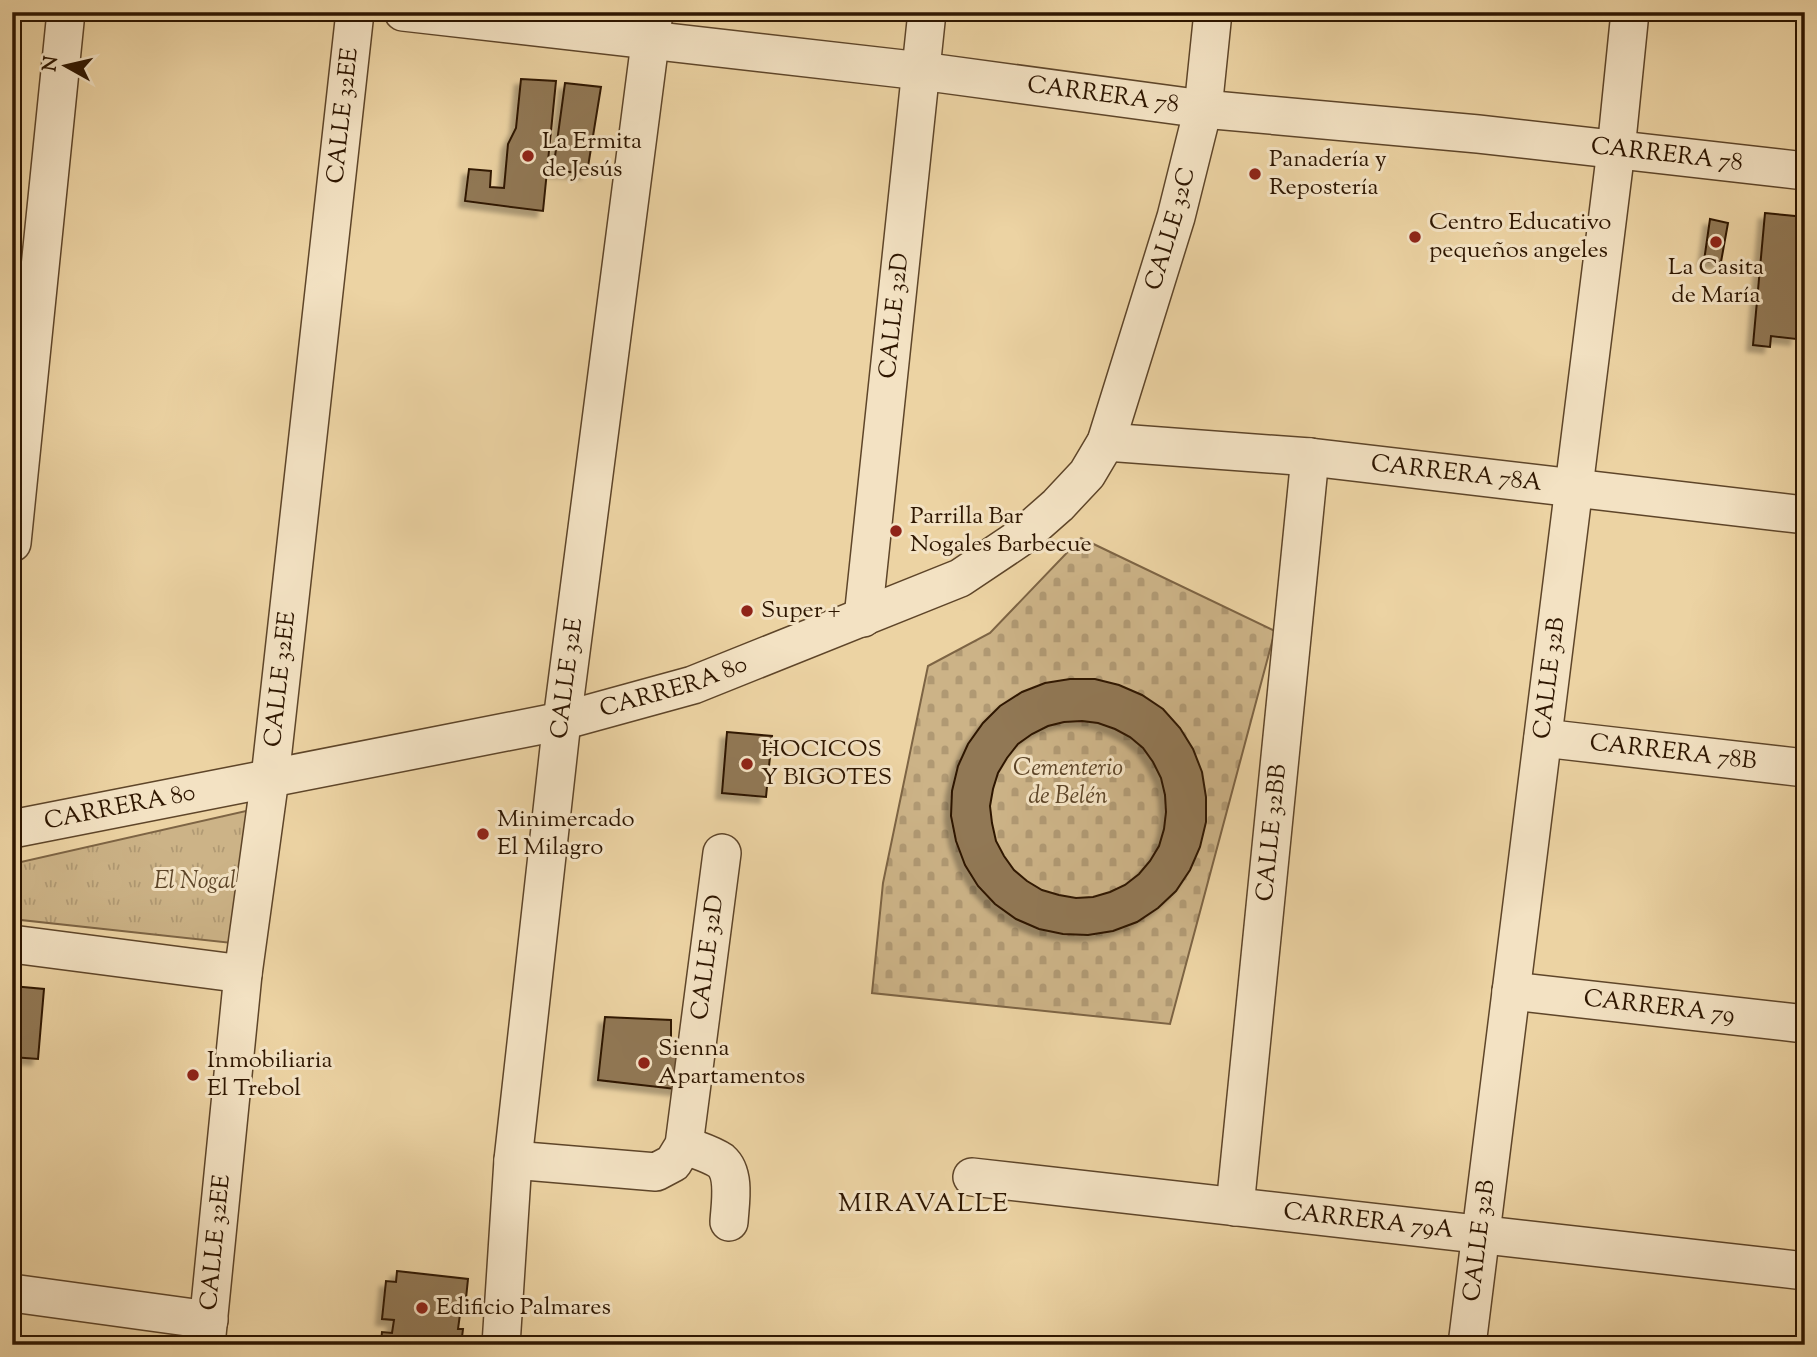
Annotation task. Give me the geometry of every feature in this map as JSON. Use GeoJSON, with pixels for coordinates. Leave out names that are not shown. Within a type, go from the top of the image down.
{"type":"FeatureCollection","features":[{"type":"Feature","properties":{"kind":"street"},"geometry":{"type":"LineString","coordinates":[[12,543],[66,12]]}},
{"type":"Feature","properties":{"kind":"street","name":"CALLE 32EE"},"geometry":{"type":"LineString","coordinates":[[208,1332],[243,974],[270,778],[355,12]]}},
{"type":"Feature","properties":{"kind":"street","name":"CARRERA 78"},"geometry":{"type":"LineString","coordinates":[[403,12],[653,26],[921,71],[1203,109],[1478,134],[1805,171]]}},
{"type":"Feature","properties":{"kind":"street","name":"CALLE 32D"},"geometry":{"type":"LineString","coordinates":[[863,618],[928,12]]}},
{"type":"Feature","properties":{"kind":"street","name":"CALLE 32C"},"geometry":{"type":"LineString","coordinates":[[1106,442],[1176,217],[1203,109],[1213,12]]}},
{"type":"Feature","properties":{"kind":"street","name":"CALLE 32B"},"geometry":{"type":"LineString","coordinates":[[1467,1345],[1616,150],[1630,12]]}},
{"type":"Feature","properties":{"kind":"street","name":"CALLE 32E"},"geometry":{"type":"LineString","coordinates":[[502,1345],[513,1160],[562,721],[653,26]]}},
{"type":"Feature","properties":{"kind":"street","name":"CARRERA 80"},"geometry":{"type":"LineString","coordinates":[[12,829],[562,721],[693,685],[960,578],[1024,535],[1058,505],[1087,474],[1106,442]]}},
{"type":"Feature","properties":{"kind":"street","name":"CARRERA 78A"},"geometry":{"type":"LineString","coordinates":[[1106,442],[1310,457],[1805,515]]}},
{"type":"Feature","properties":{"kind":"street","name":"CALLE 32BB"},"geometry":{"type":"LineString","coordinates":[[1235,1207],[1310,457]]}},
{"type":"Feature","properties":{"kind":"street","name":"CARRERA 78B"},"geometry":{"type":"LineString","coordinates":[[1543,738],[1805,768]]}},
{"type":"Feature","properties":{"kind":"street","name":"CALLE 32D"},"geometry":{"type":"LineString","coordinates":[[684,1145],[722,853]]}},
{"type":"Feature","properties":{"kind":"street"},"geometry":{"type":"LineString","coordinates":[[12,944],[243,974]]}},
{"type":"Feature","properties":{"kind":"street","name":"CARRERA 79"},"geometry":{"type":"LineString","coordinates":[[1511,991],[1805,1024]]}},
{"type":"Feature","properties":{"kind":"street"},"geometry":{"type":"LineString","coordinates":[[513,1160],[656,1172],[673,1163],[684,1145],[719,1160],[727,1167],[730,1180],[729,1222]]}},
{"type":"Feature","properties":{"kind":"street","name":"CARRERA 79A"},"geometry":{"type":"LineString","coordinates":[[972,1177],[1805,1271]]}},
{"type":"Feature","properties":{"kind":"street"},"geometry":{"type":"LineString","coordinates":[[12,1293],[208,1332]]}},
{"type":"Feature","properties":{"kind":"green space","name":"Cementerio de Belén"},"geometry":{"type":"Polygon","coordinates":[[[1081,538],[1275,631],[1170,1024],[872,993],[883,883],[928,666],[990,633],[1081,538]]]}},
{"type":"Feature","properties":{"kind":"green space","name":"El Nogal"},"geometry":{"type":"Polygon","coordinates":[[[268,806],[241,944],[12,919],[12,864],[268,806]]]}},
{"type":"Feature","properties":{"kind":"building","name":"La Ermita de Jesús"},"geometry":{"type":"Polygon","coordinates":[[[521,79],[556,81],[543,211],[465,201],[469,169],[491,171],[490,187],[504,188],[508,144],[516,128],[521,79]]]}},
{"type":"Feature","properties":{"kind":"building"},"geometry":{"type":"Polygon","coordinates":[[[565,83],[601,87],[587,173],[553,171],[565,83]]]}},
{"type":"Feature","properties":{"kind":"building"},"geometry":{"type":"Polygon","coordinates":[[[1765,213],[1805,217],[1805,247],[1796,339],[1771,336],[1770,347],[1753,345],[1765,213]]]}},
{"type":"Feature","properties":{"kind":"building","name":"La Casita de María"},"geometry":{"type":"Polygon","coordinates":[[[1710,219],[1728,223],[1721,262],[1704,261],[1710,219]]]}},
{"type":"Feature","properties":{"kind":"building"},"geometry":{"type":"Polygon","coordinates":[[[1095,679],[1142,695],[1163,709],[1180,728],[1193,749],[1202,772],[1206,822],[1200,847],[1190,870],[1176,891],[1158,908],[1137,922],[1113,931],[1088,935],[1063,934],[1039,929],[1016,919],[995,904],[978,886],[965,865],[956,841],[951,816],[952,791],[958,766],[968,744],[1000,706],[1022,692],[1045,683],[1095,679]],[[1064,722],[1048,726],[1018,744],[998,773],[990,806],[996,841],[1014,870],[1042,890],[1076,898],[1093,897],[1125,885],[1150,861],[1159,846],[1164,829],[1165,795],[1153,762],[1143,748],[1130,737],[1098,723],[1064,722]]]}},
{"type":"Feature","properties":{"kind":"building","name":"HOCICOS Y BIGOTES"},"geometry":{"type":"Polygon","coordinates":[[[727,732],[772,736],[766,797],[722,793],[727,732]]]}},
{"type":"Feature","properties":{"kind":"building"},"geometry":{"type":"Polygon","coordinates":[[[12,986],[44,989],[38,1059],[12,1057],[12,986]]]}},
{"type":"Feature","properties":{"kind":"building","name":"Sienna Apartamentos"},"geometry":{"type":"Polygon","coordinates":[[[605,1017],[671,1020],[671,1045],[690,1046],[684,1090],[598,1080],[605,1017]]]}},
{"type":"Feature","properties":{"kind":"building","name":"Edificio Palmares"},"geometry":{"type":"Polygon","coordinates":[[[397,1271],[468,1279],[465,1308],[461,1307],[458,1329],[463,1329],[461,1345],[390,1345],[391,1343],[381,1342],[382,1332],[392,1333],[394,1320],[382,1319],[386,1281],[396,1282],[397,1271]]]}},
{"type":"Feature","properties":{"kind":"place","name":"La Ermita de Jesús"},"geometry":{"type":"Point","coordinates":[528,156]}},
{"type":"Feature","properties":{"kind":"place","name":"Panadería y Repostería"},"geometry":{"type":"Point","coordinates":[1255,174]}},
{"type":"Feature","properties":{"kind":"place","name":"Centro Educativo pequeños angeles"},"geometry":{"type":"Point","coordinates":[1415,237]}},
{"type":"Feature","properties":{"kind":"place","name":"La Casita de María"},"geometry":{"type":"Point","coordinates":[1716,242]}},
{"type":"Feature","properties":{"kind":"place","name":"Parrilla Bar Nogales Barbecue"},"geometry":{"type":"Point","coordinates":[896,531]}},
{"type":"Feature","properties":{"kind":"place","name":"Super +"},"geometry":{"type":"Point","coordinates":[747,611]}},
{"type":"Feature","properties":{"kind":"place","name":"HOCICOS Y BIGOTES"},"geometry":{"type":"Point","coordinates":[747,764]}},
{"type":"Feature","properties":{"kind":"place","name":"Minimercado El Milagro"},"geometry":{"type":"Point","coordinates":[483,834]}},
{"type":"Feature","properties":{"kind":"place","name":"Sienna Apartamentos"},"geometry":{"type":"Point","coordinates":[644,1063]}},
{"type":"Feature","properties":{"kind":"place","name":"Inmobiliaria El Trebol"},"geometry":{"type":"Point","coordinates":[193,1075]}},
{"type":"Feature","properties":{"kind":"place","name":"Edificio Palmares"},"geometry":{"type":"Point","coordinates":[422,1308]}},
{"type":"Feature","properties":{"kind":"district","name":"MIRAVALLE"},"geometry":{"type":"Point","coordinates":[924,1204]}}]}
